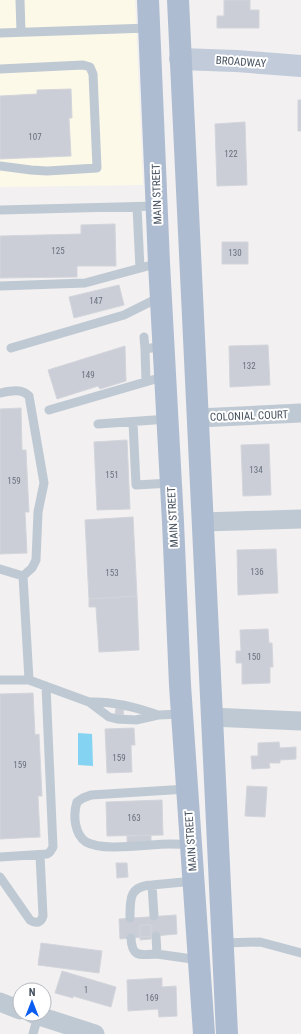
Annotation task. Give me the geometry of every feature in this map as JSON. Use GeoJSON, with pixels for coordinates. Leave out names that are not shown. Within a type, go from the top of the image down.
{"type":"FeatureCollection","features":[{"type":"Feature","properties":{"kind":"main road","name":"MAIN STREET"},"geometry":{"type":"LineString","coordinates":[[148,0],[147,207],[150,266],[161,296],[154,348],[156,379],[168,419],[182,714],[204,1034]]}},
{"type":"Feature","properties":{"kind":"main road"},"geometry":{"type":"LineString","coordinates":[[178,0],[227,1034]]}},
{"type":"Feature","properties":{"kind":"main road","name":"BROADWAY"},"geometry":{"type":"LineString","coordinates":[[180,59],[236,61],[301,66]]}},
{"type":"Feature","properties":{"kind":"main road"},"geometry":{"type":"LineString","coordinates":[[178,632],[192,631],[199,633],[206,639],[209,650]]}},
{"type":"Feature","properties":{"kind":"main road"},"geometry":{"type":"LineString","coordinates":[[194,881],[198,888],[203,891],[220,891]]}},
{"type":"Feature","properties":{"kind":"street","name":"COLONIAL COURT"},"geometry":{"type":"LineString","coordinates":[[198,418],[301,414]]}},
{"type":"Feature","properties":{"kind":"street"},"geometry":{"type":"LineString","coordinates":[[203,522],[301,519]]}},
{"type":"Feature","properties":{"kind":"street"},"geometry":{"type":"LineString","coordinates":[[211,717],[301,721]]}},
{"type":"Feature","properties":{"kind":"street"},"geometry":{"type":"LineString","coordinates":[[0,1002],[12,1007]]}},
{"type":"Feature","properties":{"kind":"street"},"geometry":{"type":"LineString","coordinates":[[52,1020],[96,1034]]}},
{"type":"Feature","properties":{"kind":"lane"},"geometry":{"type":"LineString","coordinates":[[20,0],[21,32]]}},
{"type":"Feature","properties":{"kind":"lane"},"geometry":{"type":"LineString","coordinates":[[0,33],[149,28]]}},
{"type":"Feature","properties":{"kind":"lane"},"geometry":{"type":"LineString","coordinates":[[0,69],[83,65],[90,67],[93,72],[97,168],[39,171],[0,166]]}},
{"type":"Feature","properties":{"kind":"lane"},"geometry":{"type":"LineString","coordinates":[[0,210],[147,207]]}},
{"type":"Feature","properties":{"kind":"lane"},"geometry":{"type":"LineString","coordinates":[[0,286],[85,283],[150,266]]}},
{"type":"Feature","properties":{"kind":"lane"},"geometry":{"type":"LineString","coordinates":[[11,348],[124,315],[161,296]]}},
{"type":"Feature","properties":{"kind":"lane"},"geometry":{"type":"LineString","coordinates":[[144,337],[154,348]]}},
{"type":"Feature","properties":{"kind":"lane"},"geometry":{"type":"LineString","coordinates":[[49,410],[156,379]]}},
{"type":"Feature","properties":{"kind":"lane"},"geometry":{"type":"LineString","coordinates":[[0,393],[21,391],[26,393],[28,396],[43,478],[43,487],[38,512],[36,560],[32,568],[23,576]]}},
{"type":"Feature","properties":{"kind":"lane"},"geometry":{"type":"LineString","coordinates":[[98,424],[168,419]]}},
{"type":"Feature","properties":{"kind":"lane"},"geometry":{"type":"LineString","coordinates":[[133,422],[136,485],[171,483]]}},
{"type":"Feature","properties":{"kind":"lane"},"geometry":{"type":"LineString","coordinates":[[0,569],[23,576]]}},
{"type":"Feature","properties":{"kind":"lane"},"geometry":{"type":"LineString","coordinates":[[23,576],[28,680]]}},
{"type":"Feature","properties":{"kind":"lane"},"geometry":{"type":"LineString","coordinates":[[0,680],[28,680],[89,702],[109,717],[117,719],[136,720],[182,714]]}},
{"type":"Feature","properties":{"kind":"lane"},"geometry":{"type":"LineString","coordinates":[[0,857],[40,855],[49,853],[53,848],[46,686]]}},
{"type":"Feature","properties":{"kind":"lane"},"geometry":{"type":"LineString","coordinates":[[89,702],[110,702],[120,704],[139,708],[158,716]]}},
{"type":"Feature","properties":{"kind":"lane"},"geometry":{"type":"LineString","coordinates":[[187,789],[91,795],[77,802],[75,816],[78,833],[82,838],[93,844],[109,847],[170,844],[191,845]]}},
{"type":"Feature","properties":{"kind":"lane"},"geometry":{"type":"LineString","coordinates":[[0,877],[30,920],[34,923],[38,923],[43,916],[40,855]]}},
{"type":"Feature","properties":{"kind":"lane"},"geometry":{"type":"LineString","coordinates":[[130,918],[130,901],[132,895],[141,886],[194,881]]}},
{"type":"Feature","properties":{"kind":"lane"},"geometry":{"type":"LineString","coordinates":[[152,885],[154,916]]}},
{"type":"Feature","properties":{"kind":"lane"},"geometry":{"type":"LineString","coordinates":[[156,936],[157,954]]}},
{"type":"Feature","properties":{"kind":"lane"},"geometry":{"type":"LineString","coordinates":[[131,938],[132,948],[139,955],[157,954],[199,960]]}},
{"type":"Feature","properties":{"kind":"lane"},"geometry":{"type":"LineString","coordinates":[[223,943],[260,942],[301,953]]}},
{"type":"Feature","properties":{"kind":"lane"},"geometry":{"type":"LineString","coordinates":[[33,1034],[34,1022]]}},
{"type":"Feature","properties":{"kind":"shaded area"},"geometry":{"type":"Polygon","coordinates":[[[0,0],[135,0],[143,185],[0,187],[0,0]]]}},
{"type":"Feature","properties":{"kind":"water"},"geometry":{"type":"Polygon","coordinates":[[[78,733],[92,734],[93,766],[78,765],[78,733]]]}},
{"type":"Feature","properties":{"kind":"building"},"geometry":{"type":"Polygon","coordinates":[[[224,0],[250,0],[250,10],[259,10],[259,28],[217,28],[217,16],[224,16],[224,0]]]}},
{"type":"Feature","properties":{"kind":"building"},"geometry":{"type":"Polygon","coordinates":[[[71,89],[72,118],[69,118],[71,156],[0,159],[0,96],[37,94],[37,90],[71,89]]]}},
{"type":"Feature","properties":{"kind":"building"},"geometry":{"type":"Polygon","coordinates":[[[298,100],[301,100],[301,131],[298,131],[298,100]]]}},
{"type":"Feature","properties":{"kind":"building"},"geometry":{"type":"Polygon","coordinates":[[[245,122],[247,185],[217,186],[215,124],[245,122]]]}},
{"type":"Feature","properties":{"kind":"building"},"geometry":{"type":"Polygon","coordinates":[[[115,224],[116,266],[77,266],[77,277],[0,278],[0,236],[81,234],[81,225],[115,224]]]}},
{"type":"Feature","properties":{"kind":"building"},"geometry":{"type":"Polygon","coordinates":[[[222,242],[248,242],[248,264],[222,264],[222,242]]]}},
{"type":"Feature","properties":{"kind":"building"},"geometry":{"type":"Polygon","coordinates":[[[119,285],[124,305],[74,318],[69,297],[119,285]]]}},
{"type":"Feature","properties":{"kind":"building"},"geometry":{"type":"Polygon","coordinates":[[[268,345],[270,385],[230,387],[229,346],[268,345]]]}},
{"type":"Feature","properties":{"kind":"building"},"geometry":{"type":"Polygon","coordinates":[[[125,346],[126,381],[100,389],[98,386],[57,399],[48,370],[125,346]]]}},
{"type":"Feature","properties":{"kind":"building"},"geometry":{"type":"Polygon","coordinates":[[[21,408],[22,450],[26,450],[29,512],[25,512],[27,553],[0,554],[0,409],[21,408]]]}},
{"type":"Feature","properties":{"kind":"building"},"geometry":{"type":"Polygon","coordinates":[[[127,440],[130,509],[97,510],[94,442],[127,440]]]}},
{"type":"Feature","properties":{"kind":"building"},"geometry":{"type":"Polygon","coordinates":[[[269,444],[271,495],[243,496],[241,445],[269,444]]]}},
{"type":"Feature","properties":{"kind":"building"},"geometry":{"type":"Polygon","coordinates":[[[133,517],[137,596],[89,599],[85,520],[133,517]]]}},
{"type":"Feature","properties":{"kind":"building"},"geometry":{"type":"Polygon","coordinates":[[[276,549],[278,593],[238,595],[237,550],[276,549]]]}},
{"type":"Feature","properties":{"kind":"building"},"geometry":{"type":"Polygon","coordinates":[[[137,596],[139,650],[99,652],[96,607],[89,607],[89,599],[137,596]]]}},
{"type":"Feature","properties":{"kind":"building"},"geometry":{"type":"Polygon","coordinates":[[[268,629],[269,643],[272,643],[273,667],[270,667],[270,683],[242,684],[242,663],[236,663],[236,651],[241,651],[240,630],[268,629]]]}},
{"type":"Feature","properties":{"kind":"building"},"geometry":{"type":"Polygon","coordinates":[[[33,693],[35,735],[39,734],[42,796],[38,796],[40,837],[0,839],[0,694],[33,693]]]}},
{"type":"Feature","properties":{"kind":"building"},"geometry":{"type":"Polygon","coordinates":[[[116,708],[124,709],[123,715],[115,714],[116,708]]]}},
{"type":"Feature","properties":{"kind":"building"},"geometry":{"type":"Polygon","coordinates":[[[134,728],[135,745],[131,745],[132,772],[107,773],[105,729],[134,728]]]}},
{"type":"Feature","properties":{"kind":"building"},"geometry":{"type":"Polygon","coordinates":[[[279,742],[280,748],[296,747],[296,759],[280,760],[280,763],[269,763],[270,768],[252,769],[251,756],[258,756],[258,743],[279,742]]]}},
{"type":"Feature","properties":{"kind":"building"},"geometry":{"type":"Polygon","coordinates":[[[247,786],[267,787],[265,817],[245,816],[247,786]]]}},
{"type":"Feature","properties":{"kind":"building"},"geometry":{"type":"Polygon","coordinates":[[[162,800],[163,835],[107,836],[106,802],[162,800]]]}},
{"type":"Feature","properties":{"kind":"building"},"geometry":{"type":"Polygon","coordinates":[[[151,835],[151,847],[127,848],[127,836],[151,835]]]}},
{"type":"Feature","properties":{"kind":"building"},"geometry":{"type":"Polygon","coordinates":[[[116,863],[127,863],[128,877],[117,878],[116,863]]]}},
{"type":"Feature","properties":{"kind":"building"},"geometry":{"type":"Polygon","coordinates":[[[176,915],[177,934],[120,939],[119,919],[176,915]]]}},
{"type":"Feature","properties":{"kind":"building"},"geometry":{"type":"Polygon","coordinates":[[[140,925],[151,925],[151,939],[140,940],[140,925]]]}},
{"type":"Feature","properties":{"kind":"building"},"geometry":{"type":"Polygon","coordinates":[[[41,943],[102,951],[99,973],[38,965],[41,943]]]}},
{"type":"Feature","properties":{"kind":"building"},"geometry":{"type":"Polygon","coordinates":[[[62,971],[116,987],[111,1007],[73,996],[73,998],[55,993],[62,971]]]}},
{"type":"Feature","properties":{"kind":"building"},"geometry":{"type":"Polygon","coordinates":[[[162,978],[162,987],[176,986],[177,1016],[159,1017],[158,1009],[128,1011],[127,980],[162,978]]]}}]}
